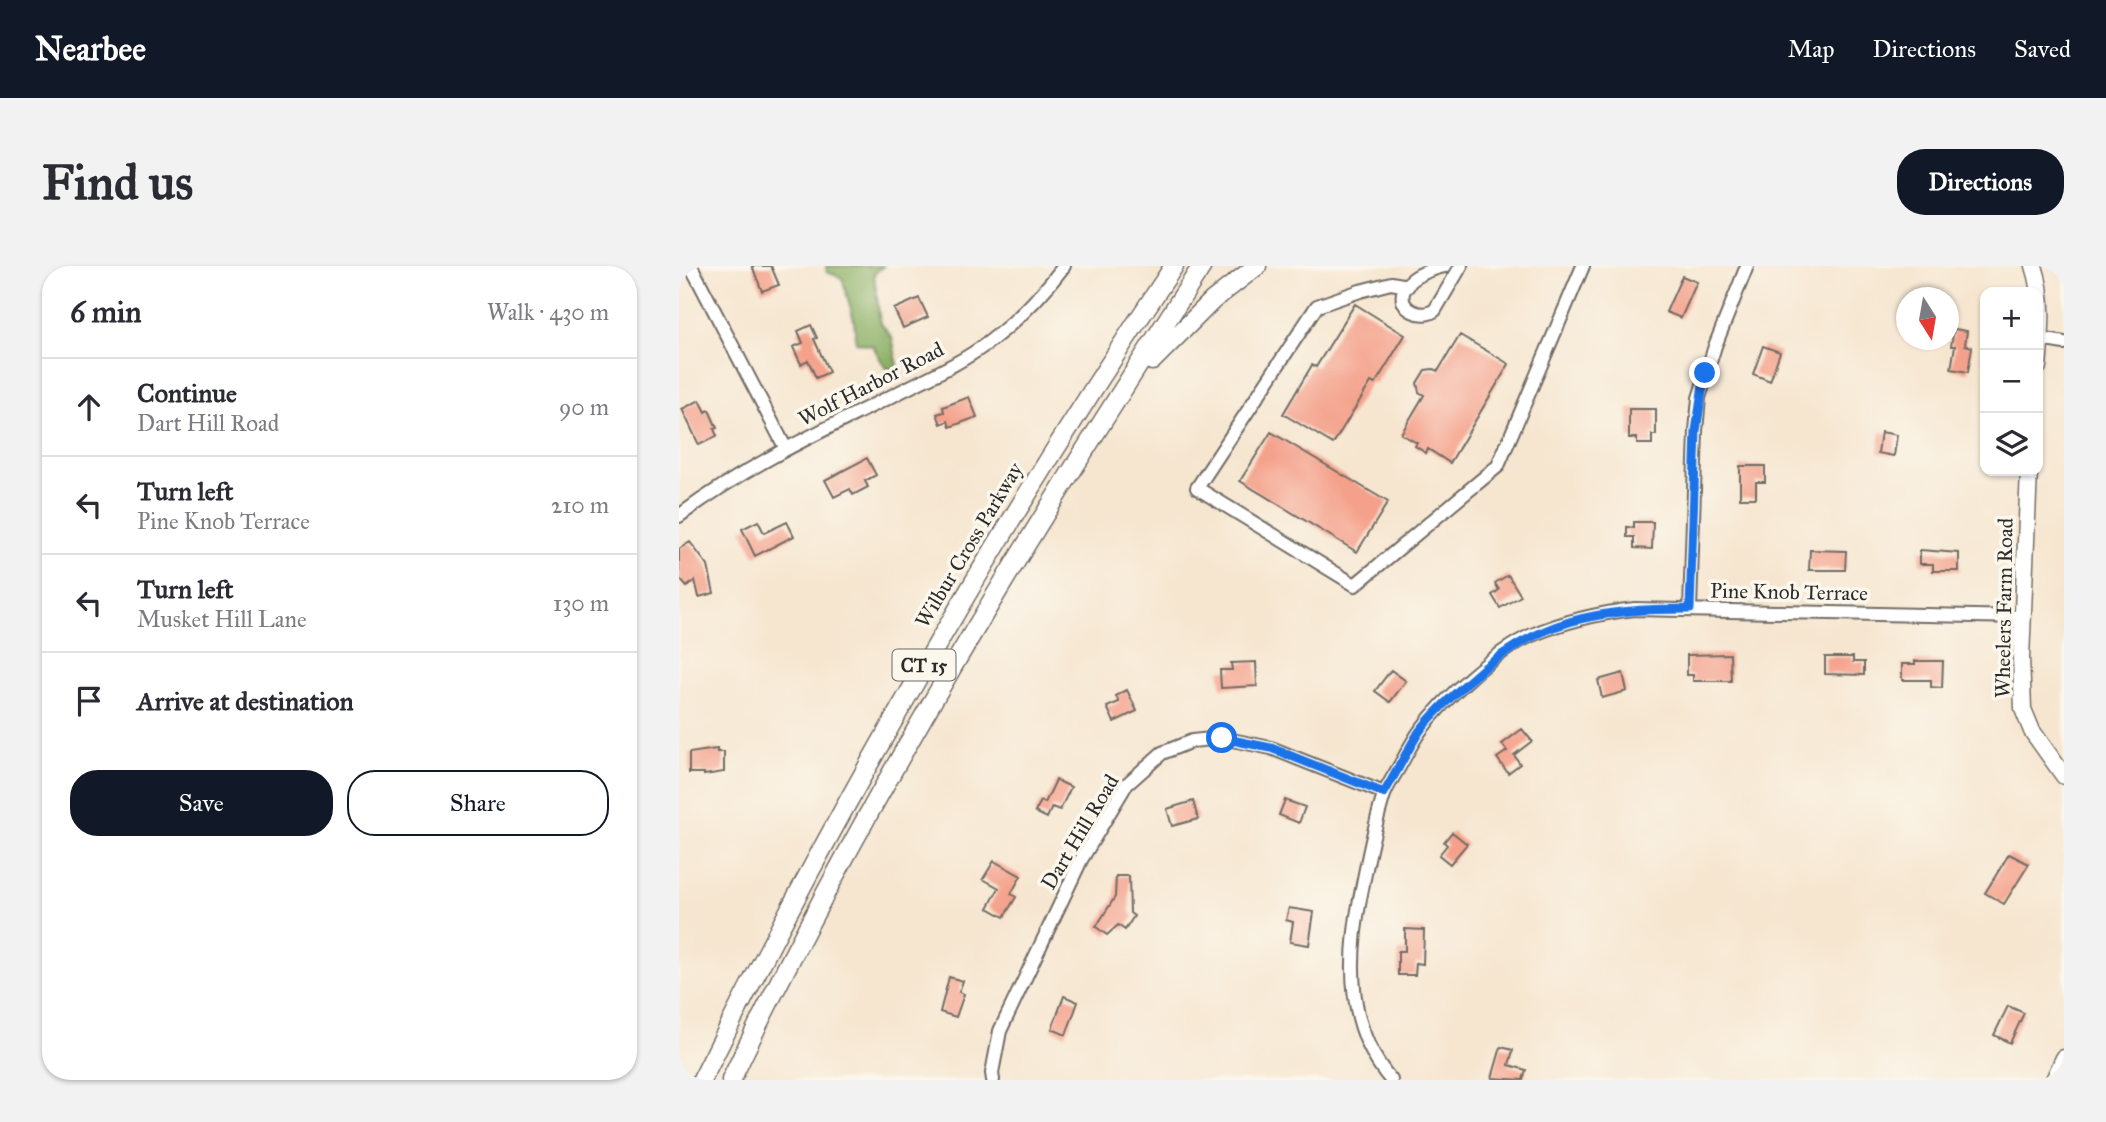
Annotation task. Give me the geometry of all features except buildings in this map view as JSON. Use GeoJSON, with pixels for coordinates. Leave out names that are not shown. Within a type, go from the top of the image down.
{"type":"FeatureCollection","features":[{"type":"Feature","properties":{"kind":"highway","name":"Wilbur Cross Parkway"},"geometry":{"type":"LineString","coordinates":[[702,1080],[824,843],[934,647],[1053,452],[1174,266]]}},
{"type":"Feature","properties":{"kind":"highway","name":"CT 15"},"geometry":{"type":"LineString","coordinates":[[731,1080],[852,847],[946,676],[1108,411],[1202,266]]}},
{"type":"Feature","properties":{"kind":"highway"},"geometry":{"type":"LineString","coordinates":[[1108,411],[1167,343],[1213,300],[1257,266]]}},
{"type":"Feature","properties":{"kind":"main road"},"geometry":{"type":"LineString","coordinates":[[2034,266],[2039,287]]}},
{"type":"Feature","properties":{"kind":"main road","name":"Wheelers Farm Road"},"geometry":{"type":"LineString","coordinates":[[2029,476],[2022,617],[2023,709],[2032,731],[2064,776]]}},
{"type":"Feature","properties":{"kind":"main road"},"geometry":{"type":"LineString","coordinates":[[2054,1080],[2064,1058]]}},
{"type":"Feature","properties":{"kind":"street"},"geometry":{"type":"LineString","coordinates":[[691,266],[786,449]]}},
{"type":"Feature","properties":{"kind":"street","name":"Wolf Harbor Road"},"geometry":{"type":"LineString","coordinates":[[679,516],[697,502],[786,449],[950,366],[988,343],[1037,297],[1064,266]]}},
{"type":"Feature","properties":{"kind":"street"},"geometry":{"type":"LineString","coordinates":[[1445,266],[1420,275],[1408,286],[1403,294],[1409,308],[1422,315],[1435,310],[1461,266]]}},
{"type":"Feature","properties":{"kind":"street"},"geometry":{"type":"LineString","coordinates":[[1408,286],[1391,283],[1360,290],[1317,306],[1197,488],[1355,585],[1498,466],[1583,266]]}},
{"type":"Feature","properties":{"kind":"street"},"geometry":{"type":"LineString","coordinates":[[1690,609],[1699,398],[1715,346],[1747,266]]}},
{"type":"Feature","properties":{"kind":"street"},"geometry":{"type":"LineString","coordinates":[[2043,340],[2064,343]]}},
{"type":"Feature","properties":{"kind":"street","name":"Pine Knob Terrace"},"geometry":{"type":"LineString","coordinates":[[1391,1080],[1362,1032],[1352,981],[1357,916],[1368,857],[1384,793],[1420,731],[1453,695],[1493,658],[1530,636],[1599,613],[1635,609],[2022,617]]}},
{"type":"Feature","properties":{"kind":"street","name":"Dart Hill Road"},"geometry":{"type":"LineString","coordinates":[[993,1080],[1000,1031],[1081,860],[1126,785],[1162,753],[1192,741],[1222,738],[1271,748],[1384,793]]}},
{"type":"Feature","properties":{"kind":"green space"},"geometry":{"type":"Polygon","coordinates":[[[826,266],[883,266],[874,274],[880,322],[892,338],[898,366],[891,370],[885,367],[873,346],[856,342],[854,320],[842,278],[827,272],[826,266]]]}},
{"type":"Feature","properties":{"kind":"route"},"geometry":{"type":"LineString","coordinates":[[1222,738],[1271,748],[1384,793],[1420,731],[1453,695],[1493,658],[1530,636],[1599,613],[1635,609],[1690,609],[1696,431],[1705,373]]}}]}
